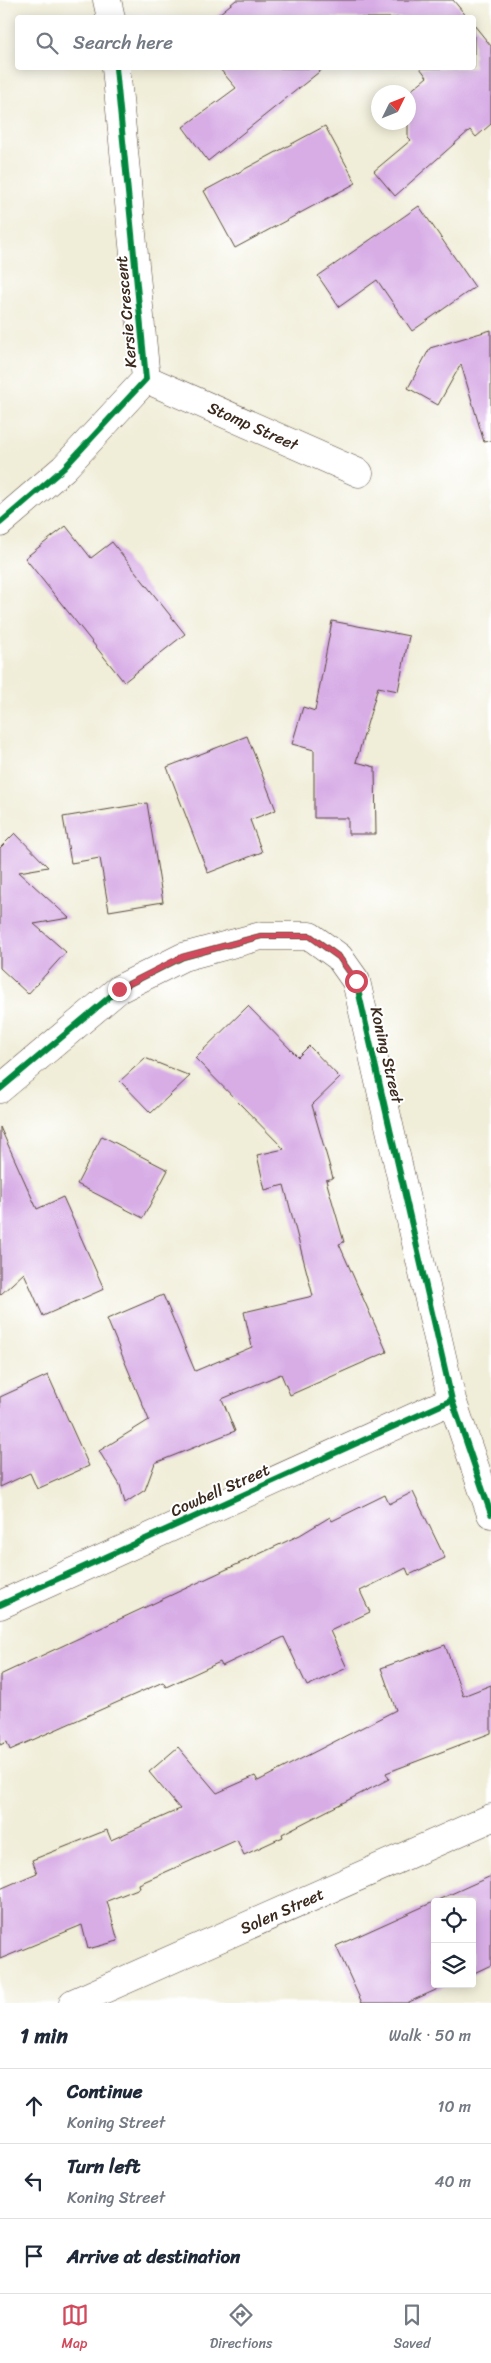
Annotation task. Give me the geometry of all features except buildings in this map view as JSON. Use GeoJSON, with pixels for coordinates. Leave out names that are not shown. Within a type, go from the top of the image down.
{"type":"FeatureCollection","features":[{"type":"Feature","properties":{"kind":"street","name":"Kersie Crescent"},"geometry":{"type":"LineString","coordinates":[[0,523],[64,468],[146,379],[116,70]]}},
{"type":"Feature","properties":{"kind":"street","name":"Stomp Street"},"geometry":{"type":"LineString","coordinates":[[146,379],[360,473]]}},
{"type":"Feature","properties":{"kind":"street","name":"Koning Street"},"geometry":{"type":"LineString","coordinates":[[0,1089],[119,989],[182,957],[261,936],[310,936],[339,957],[356,981],[452,1400],[491,1514]]}},
{"type":"Feature","properties":{"kind":"street","name":"Cowbell Street"},"geometry":{"type":"LineString","coordinates":[[0,1605],[452,1400]]}},
{"type":"Feature","properties":{"kind":"street","name":"Solen Street"},"geometry":{"type":"LineString","coordinates":[[73,2003],[491,1818]]}},
{"type":"Feature","properties":{"kind":"cycle path"},"geometry":{"type":"LineString","coordinates":[[0,523],[64,468],[146,379],[116,70]]}},
{"type":"Feature","properties":{"kind":"cycle path"},"geometry":{"type":"LineString","coordinates":[[0,1089],[119,989],[183,957],[261,936],[310,936],[339,957],[356,981],[452,1400],[491,1514]]}},
{"type":"Feature","properties":{"kind":"cycle path"},"geometry":{"type":"LineString","coordinates":[[0,1605],[452,1400]]}},
{"type":"Feature","properties":{"kind":"route"},"geometry":{"type":"LineString","coordinates":[[119,989],[182,957],[261,936],[310,936],[339,957],[356,981]]}}]}
